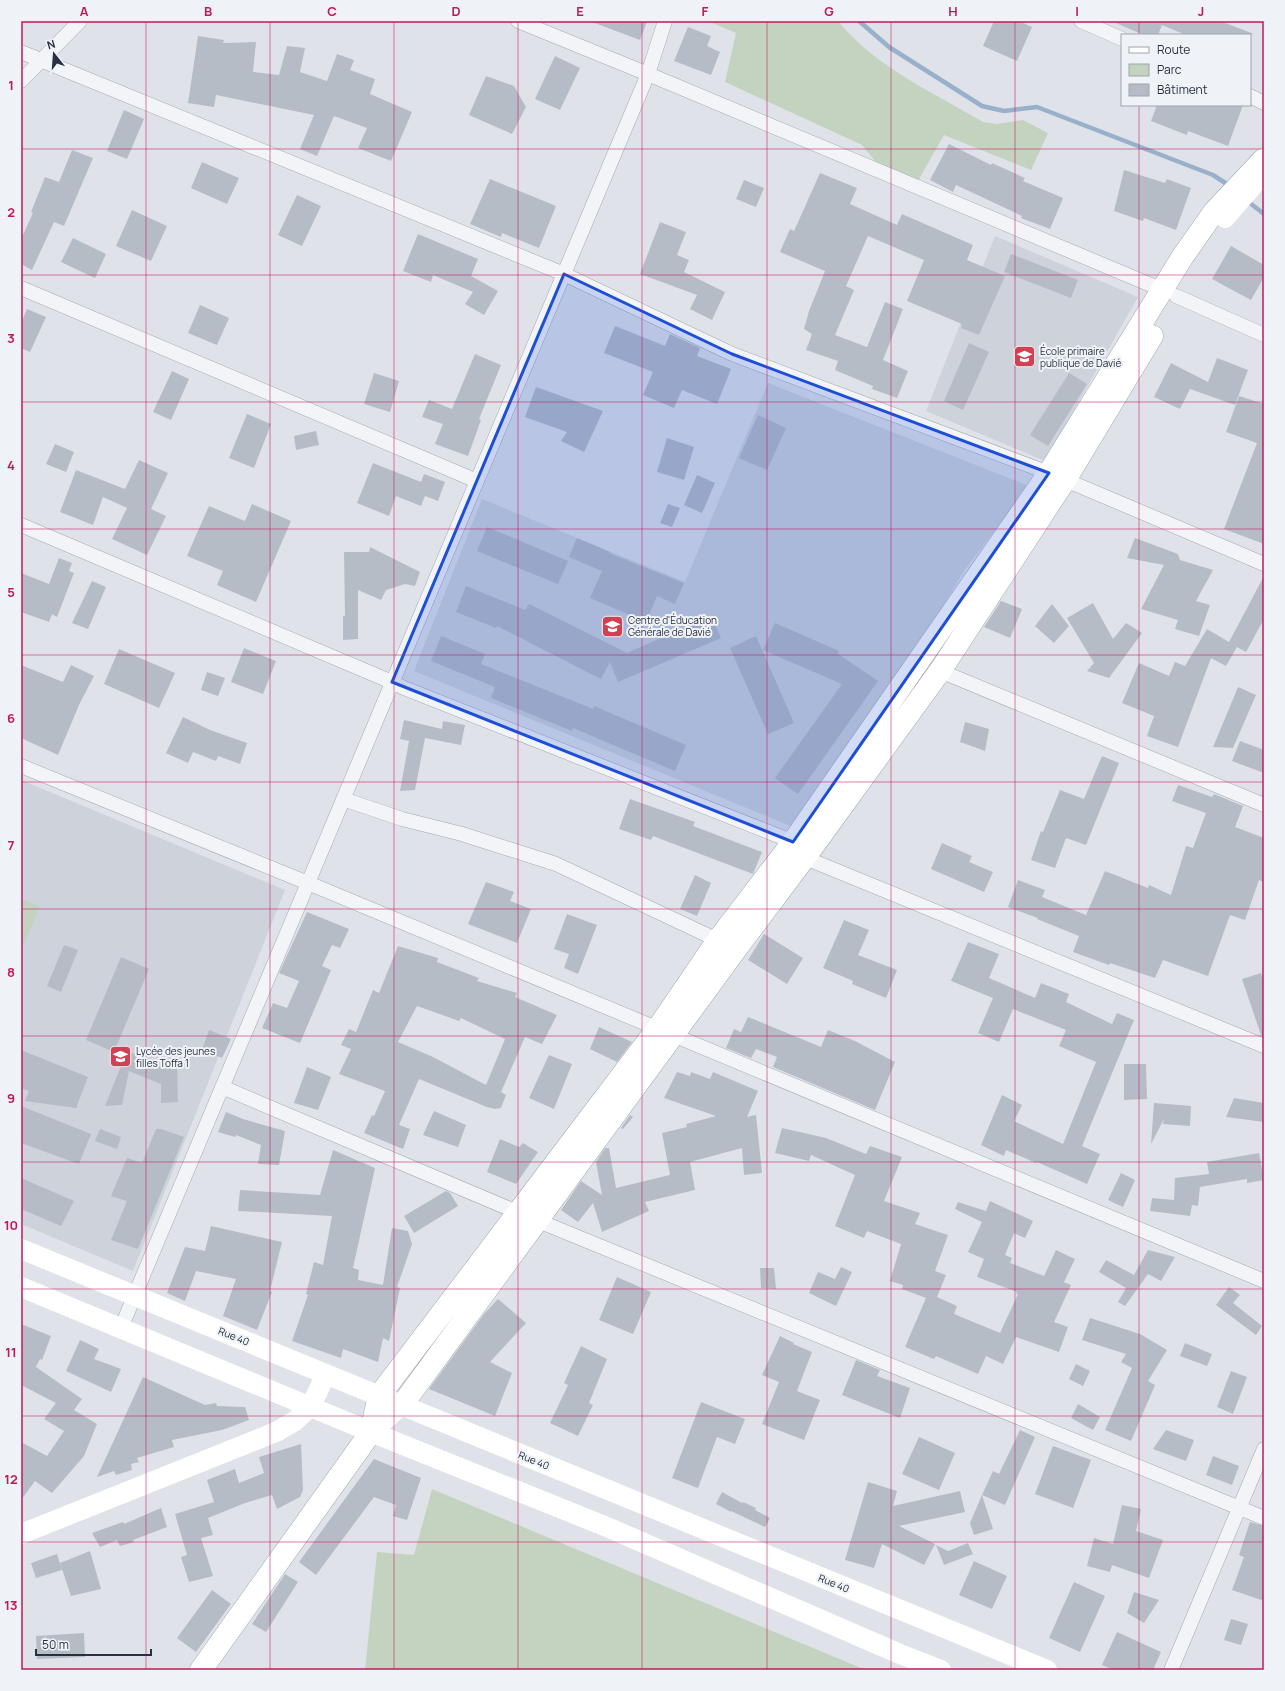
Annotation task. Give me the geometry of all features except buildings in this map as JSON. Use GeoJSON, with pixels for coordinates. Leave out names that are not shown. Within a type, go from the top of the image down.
{"type":"FeatureCollection","features":[{"type":"Feature","properties":{"kind":"main road"},"geometry":{"type":"LineString","coordinates":[[371,1432],[379,1396],[527,1216],[665,1031],[727,944],[803,849],[940,671],[1169,293],[1219,215],[1256,176],[1264,159]]}},
{"type":"Feature","properties":{"kind":"main road"},"geometry":{"type":"LineString","coordinates":[[803,849],[1057,476]]}},
{"type":"Feature","properties":{"kind":"main road"},"geometry":{"type":"LineString","coordinates":[[201,1670],[371,1432],[402,1405],[527,1216]]}},
{"type":"Feature","properties":{"kind":"main road","name":"Rue 40"},"geometry":{"type":"LineString","coordinates":[[21,1249],[1047,1670]]}},
{"type":"Feature","properties":{"kind":"main road"},"geometry":{"type":"LineString","coordinates":[[21,1286],[371,1432],[607,1527],[900,1654],[941,1670]]}},
{"type":"Feature","properties":{"kind":"main road"},"geometry":{"type":"LineString","coordinates":[[21,1534],[276,1432],[295,1422],[311,1406],[326,1374]]}},
{"type":"Feature","properties":{"kind":"street"},"geometry":{"type":"LineString","coordinates":[[21,81],[80,21]]}},
{"type":"Feature","properties":{"kind":"street"},"geometry":{"type":"LineString","coordinates":[[518,21],[648,74],[1169,293],[1264,335]]}},
{"type":"Feature","properties":{"kind":"street"},"geometry":{"type":"LineString","coordinates":[[121,1328],[648,74],[665,21]]}},
{"type":"Feature","properties":{"kind":"street"},"geometry":{"type":"LineString","coordinates":[[1081,21],[1121,39]]}},
{"type":"Feature","properties":{"kind":"street"},"geometry":{"type":"LineString","coordinates":[[21,52],[564,274],[732,354],[1057,476],[1264,564]]}},
{"type":"Feature","properties":{"kind":"street"},"geometry":{"type":"LineString","coordinates":[[1251,96],[1264,103]]}},
{"type":"Feature","properties":{"kind":"street"},"geometry":{"type":"LineString","coordinates":[[21,288],[477,481]]}},
{"type":"Feature","properties":{"kind":"street"},"geometry":{"type":"LineString","coordinates":[[21,525],[404,688],[803,849],[1264,1046]]}},
{"type":"Feature","properties":{"kind":"street"},"geometry":{"type":"LineString","coordinates":[[940,671],[1264,805]]}},
{"type":"Feature","properties":{"kind":"street"},"geometry":{"type":"LineString","coordinates":[[21,766],[308,883],[1264,1281]]}},
{"type":"Feature","properties":{"kind":"street"},"geometry":{"type":"LineString","coordinates":[[343,800],[402,819],[462,834],[556,864],[727,944]]}},
{"type":"Feature","properties":{"kind":"street"},"geometry":{"type":"LineString","coordinates":[[222,1087],[527,1216],[1264,1518]]}},
{"type":"Feature","properties":{"kind":"street"},"geometry":{"type":"LineString","coordinates":[[1171,1670],[1264,1449]]}},
{"type":"Feature","properties":{"kind":"highlighted area"},"geometry":{"type":"Polygon","coordinates":[[[564,274],[732,354],[1049,473],[793,842],[392,682],[564,274]]]}},
{"type":"Feature","properties":{"kind":"shaded area","name":"École primaire publique de Davié"},"geometry":{"type":"Polygon","coordinates":[[[995,236],[1138,297],[1045,461],[926,411],[995,236]]]}},
{"type":"Feature","properties":{"kind":"shaded area"},"geometry":{"type":"Polygon","coordinates":[[[768,383],[1029,486],[965,569],[904,670],[793,827],[414,671],[482,499],[685,582],[768,383]]]}},
{"type":"Feature","properties":{"kind":"shaded area","name":"Lycée des jeunes filles Toffa 1"},"geometry":{"type":"Polygon","coordinates":[[[21,780],[285,890],[133,1271],[21,1224],[21,780]]]}},
{"type":"Feature","properties":{"kind":"green space"},"geometry":{"type":"Polygon","coordinates":[[[708,21],[838,21],[869,52],[887,65],[906,78],[983,122],[997,124],[1023,120],[1048,133],[1031,170],[944,135],[918,181],[876,162],[862,145],[725,82],[736,33],[708,21]]]}},
{"type":"Feature","properties":{"kind":"green space"},"geometry":{"type":"Polygon","coordinates":[[[21,899],[40,906],[24,944],[21,943],[21,899]]]}},
{"type":"Feature","properties":{"kind":"green space"},"geometry":{"type":"Polygon","coordinates":[[[432,1489],[866,1670],[365,1670],[377,1552],[414,1555],[432,1489]]]}},
{"type":"Feature","properties":{"kind":"waterway"},"geometry":{"type":"LineString","coordinates":[[859,21],[889,47],[982,106],[1004,111],[1037,107],[1213,175],[1230,186]]}},
{"type":"Feature","properties":{"kind":"waterway"},"geometry":{"type":"LineString","coordinates":[[1246,200],[1264,214]]}},
{"type":"Feature","properties":{"kind":"place","name":"École primaire publique de Davié"},"geometry":{"type":"Point","coordinates":[1025,357]}},
{"type":"Feature","properties":{"kind":"place","name":"Centre d'Éducation Générale de Davié"},"geometry":{"type":"Point","coordinates":[613,626]}},
{"type":"Feature","properties":{"kind":"place","name":"Lycée des jeunes filles Toffa 1"},"geometry":{"type":"Point","coordinates":[120,1057]}}]}
